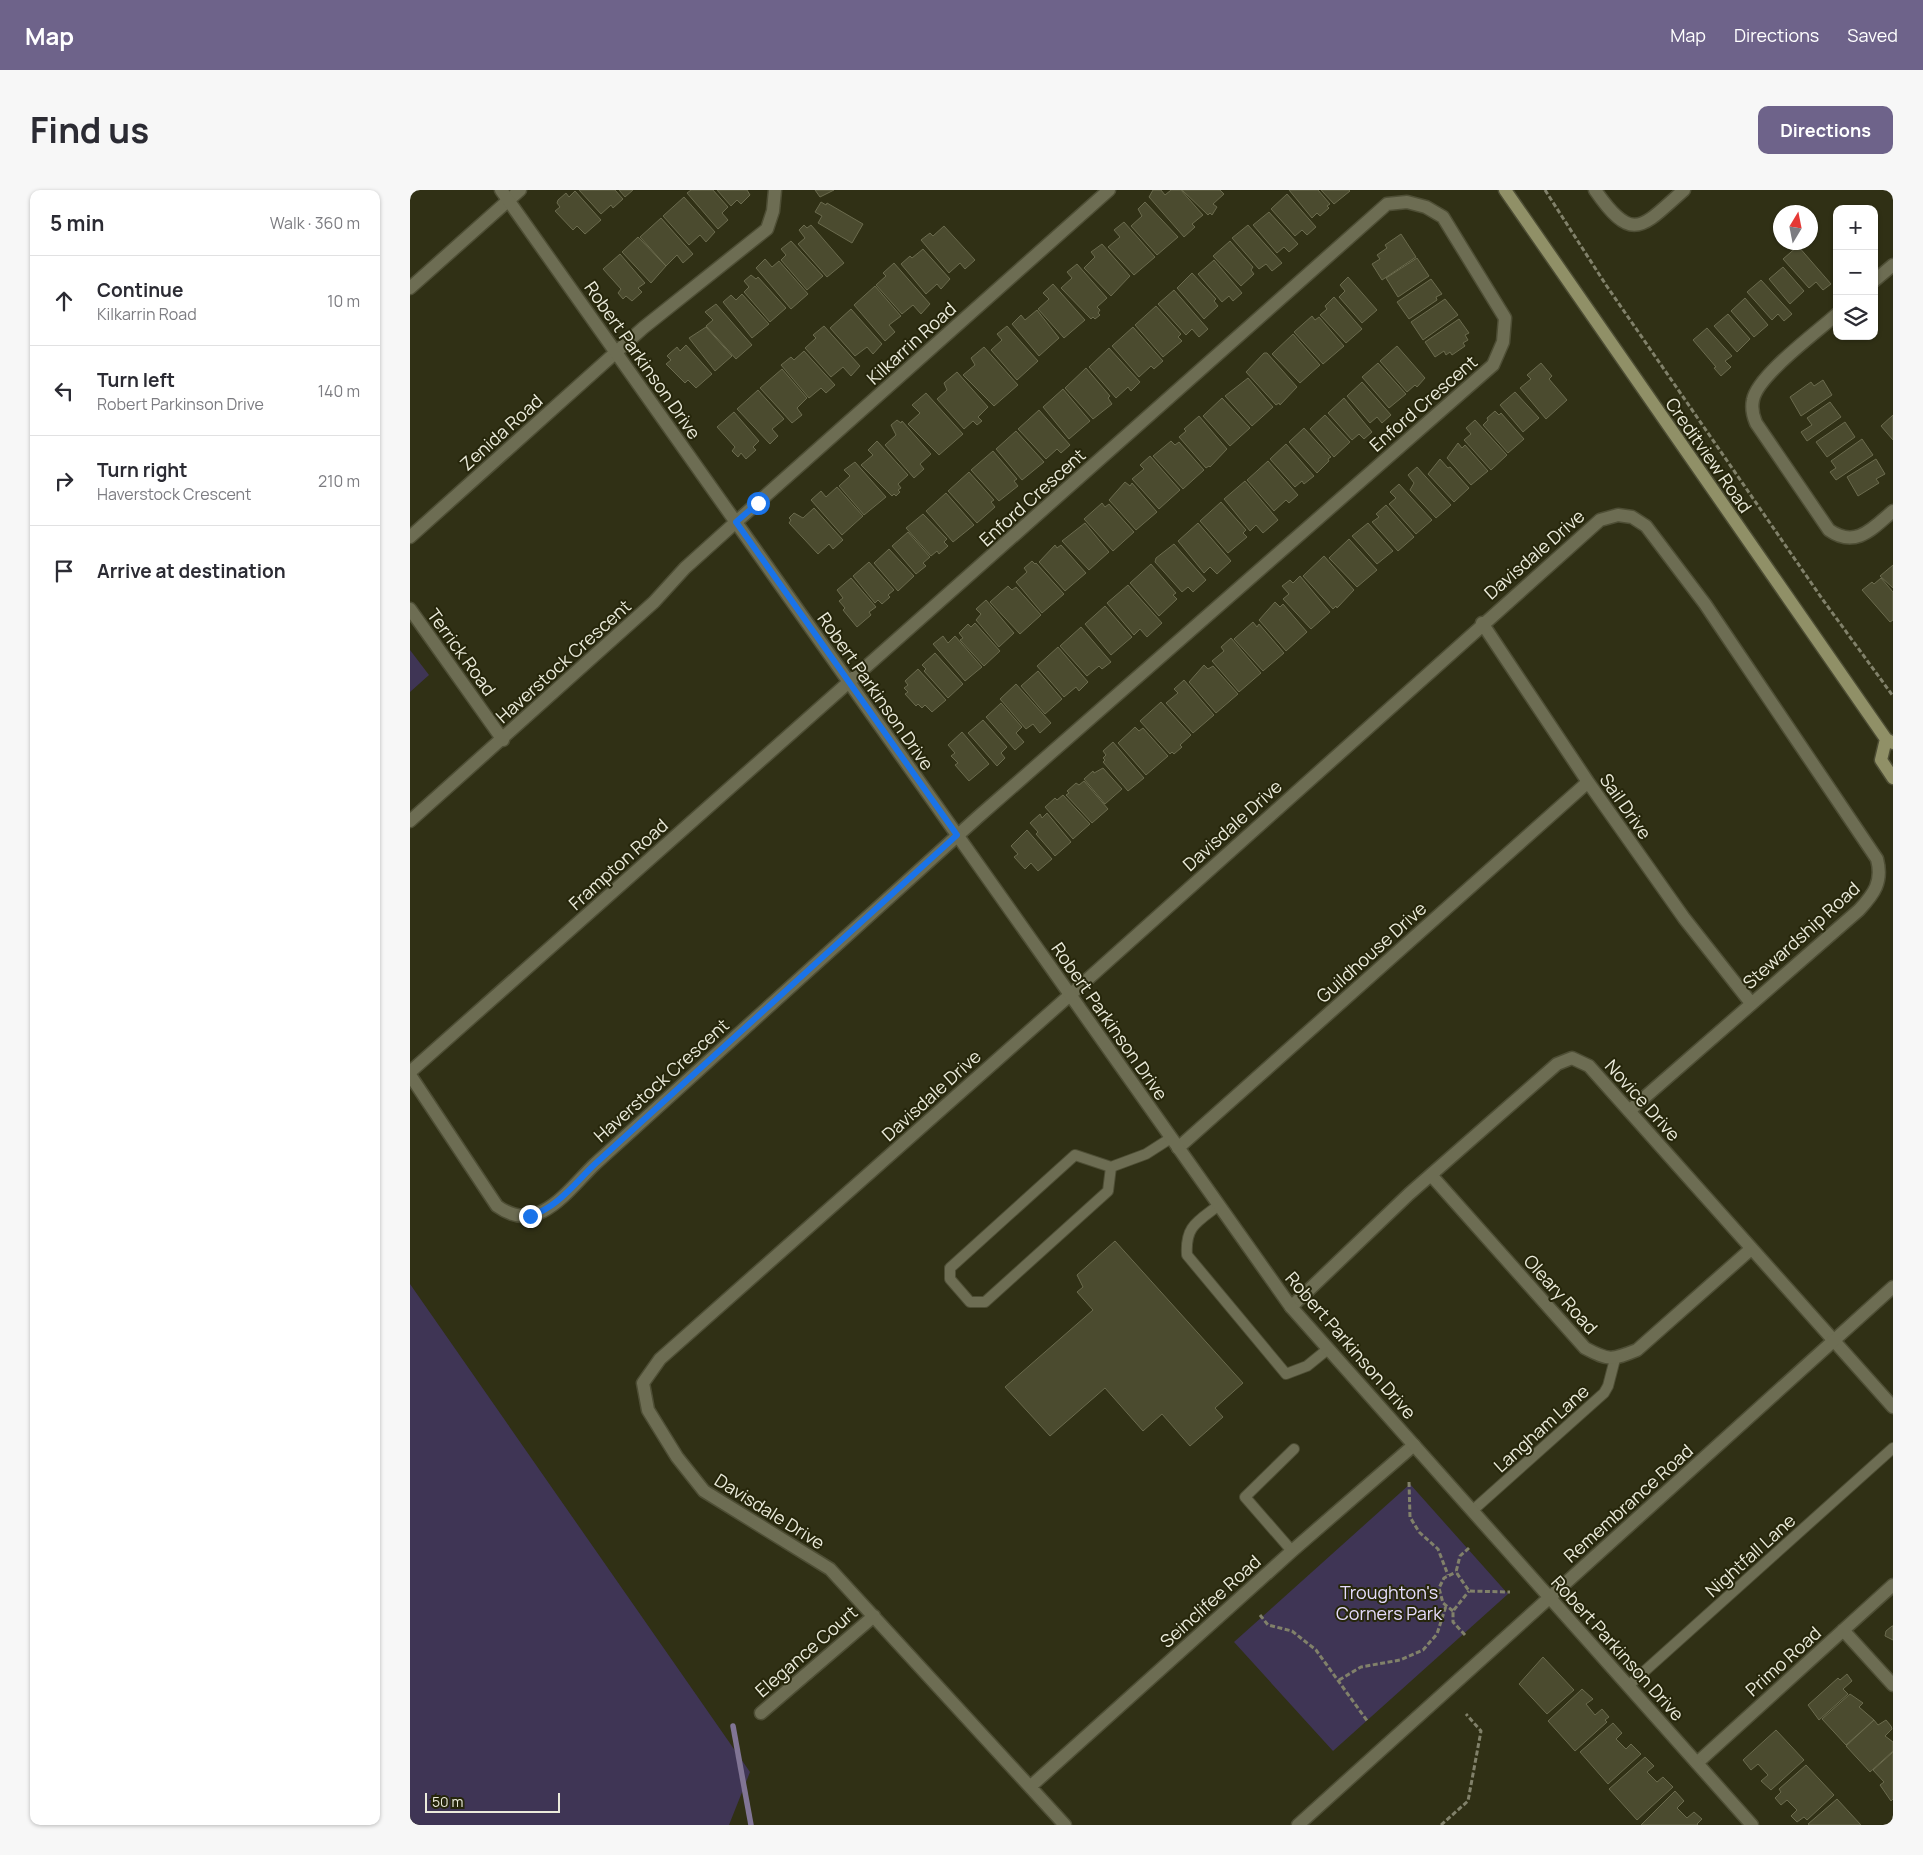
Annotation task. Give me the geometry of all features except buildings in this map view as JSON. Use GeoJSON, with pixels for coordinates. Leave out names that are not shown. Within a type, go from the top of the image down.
{"type":"FeatureCollection","features":[{"type":"Feature","properties":{"kind":"main road","name":"Creditview Road"},"geometry":{"type":"LineString","coordinates":[[1505,190],[1889,741],[1881,760],[1893,778]]}},
{"type":"Feature","properties":{"kind":"street","name":"Robert Parkinson Drive"},"geometry":{"type":"LineString","coordinates":[[501,190],[1291,1307],[1752,1825]]}},
{"type":"Feature","properties":{"kind":"street"},"geometry":{"type":"LineString","coordinates":[[410,288],[520,190]]}},
{"type":"Feature","properties":{"kind":"street","name":"Zenida Road"},"geometry":{"type":"LineString","coordinates":[[410,537],[616,353],[767,229],[774,211],[775,190]]}},
{"type":"Feature","properties":{"kind":"street","name":"Kilkarrin Road"},"geometry":{"type":"LineString","coordinates":[[736,522],[1109,190]]}},
{"type":"Feature","properties":{"kind":"street"},"geometry":{"type":"LineString","coordinates":[[1595,190],[1610,211],[1622,222],[1632,226],[1642,225],[1650,220],[1684,190]]}},
{"type":"Feature","properties":{"kind":"street","name":"Enford Crescent"},"geometry":{"type":"LineString","coordinates":[[849,682],[1387,204],[1407,202],[1426,207],[1443,217],[1505,318],[1503,342],[1493,365],[957,835]]}},
{"type":"Feature","properties":{"kind":"street"},"geometry":{"type":"LineString","coordinates":[[1878,278],[1893,265]]}},
{"type":"Feature","properties":{"kind":"street"},"geometry":{"type":"LineString","coordinates":[[1833,318],[1764,379],[1753,400],[1752,412],[1756,423],[1829,530],[1838,537],[1858,537],[1869,532],[1893,511]]}},
{"type":"Feature","properties":{"kind":"street","name":"Davisdale Drive"},"geometry":{"type":"LineString","coordinates":[[1065,1825],[830,1569],[704,1492],[677,1457],[648,1410],[643,1383],[660,1359],[1070,995],[1482,623],[1600,520],[1618,515],[1632,517],[1646,526],[1705,604]]}},
{"type":"Feature","properties":{"kind":"street","name":"Haverstock Crescent"},"geometry":{"type":"LineString","coordinates":[[410,821],[503,740],[654,602],[684,568],[736,522]]}},
{"type":"Feature","properties":{"kind":"street","name":"Stewardship Road"},"geometry":{"type":"LineString","coordinates":[[1628,1111],[1859,910],[1872,896],[1879,883],[1880,870],[1877,859],[1705,604]]}},
{"type":"Feature","properties":{"kind":"street","name":"Terrick Road"},"geometry":{"type":"LineString","coordinates":[[410,609],[503,740]]}},
{"type":"Feature","properties":{"kind":"street","name":"Sail Drive"},"geometry":{"type":"LineString","coordinates":[[1482,623],[1588,782],[1684,918],[1751,1003]]}},
{"type":"Feature","properties":{"kind":"street","name":"Frampton Road"},"geometry":{"type":"LineString","coordinates":[[410,1073],[849,682]]}},
{"type":"Feature","properties":{"kind":"street","name":"Guildhouse Drive"},"geometry":{"type":"LineString","coordinates":[[1175,1143],[1588,782]]}},
{"type":"Feature","properties":{"kind":"street","name":"Haverstock Crescent"},"geometry":{"type":"LineString","coordinates":[[410,1073],[497,1206],[507,1213],[518,1216],[542,1213],[957,835]]}},
{"type":"Feature","properties":{"kind":"street","name":"Novice Drive"},"geometry":{"type":"LineString","coordinates":[[1291,1307],[1431,1175],[1557,1064],[1572,1058],[1589,1066],[1833,1342],[1893,1407]]}},
{"type":"Feature","properties":{"kind":"street","name":"Oleary Road"},"geometry":{"type":"LineString","coordinates":[[1431,1175],[1585,1348],[1598,1355],[1615,1359]]}},
{"type":"Feature","properties":{"kind":"street"},"geometry":{"type":"LineString","coordinates":[[1615,1359],[1637,1350],[1751,1249]]}},
{"type":"Feature","properties":{"kind":"street","name":"Remembrance Road"},"geometry":{"type":"LineString","coordinates":[[1298,1825],[1893,1287]]}},
{"type":"Feature","properties":{"kind":"street","name":"Seinclifee Road"},"geometry":{"type":"LineString","coordinates":[[1031,1786],[1292,1551],[1414,1445]]}},
{"type":"Feature","properties":{"kind":"street","name":"Primo Road"},"geometry":{"type":"LineString","coordinates":[[1697,1763],[1893,1585]]}},
{"type":"Feature","properties":{"kind":"street","name":"Elegance Court"},"geometry":{"type":"LineString","coordinates":[[761,1713],[874,1616]]}},
{"type":"Feature","properties":{"kind":"street"},"geometry":{"type":"LineString","coordinates":[[1843,1630],[1893,1685]]}},
{"type":"Feature","properties":{"kind":"lane"},"geometry":{"type":"LineString","coordinates":[[1111,1166],[1108,1191],[985,1302],[970,1302],[950,1279],[950,1268],[1075,1155],[1111,1166],[1175,1143]]}},
{"type":"Feature","properties":{"kind":"lane"},"geometry":{"type":"LineString","coordinates":[[1218,1205],[1195,1224],[1186,1239],[1187,1256],[1286,1374],[1307,1366],[1328,1349]]}},
{"type":"Feature","properties":{"kind":"lane","name":"Langham Lane"},"geometry":{"type":"LineString","coordinates":[[1472,1511],[1604,1393],[1608,1386],[1615,1359]]}},
{"type":"Feature","properties":{"kind":"lane"},"geometry":{"type":"LineString","coordinates":[[1292,1551],[1245,1497],[1294,1448]]}},
{"type":"Feature","properties":{"kind":"lane","name":"Nightfall Lane"},"geometry":{"type":"LineString","coordinates":[[1628,1686],[1893,1448]]}},
{"type":"Feature","properties":{"kind":"path"},"geometry":{"type":"LineString","coordinates":[[1545,190],[1606,285],[1823,600],[1893,696]]}},
{"type":"Feature","properties":{"kind":"path"},"geometry":{"type":"LineString","coordinates":[[1409,1482],[1410,1517],[1419,1532],[1438,1549],[1448,1575]]}},
{"type":"Feature","properties":{"kind":"path"},"geometry":{"type":"LineString","coordinates":[[1469,1548],[1460,1556],[1456,1572],[1469,1591]]}},
{"type":"Feature","properties":{"kind":"path"},"geometry":{"type":"LineString","coordinates":[[1453,1611],[1441,1599],[1439,1588],[1448,1575],[1456,1572]]}},
{"type":"Feature","properties":{"kind":"path"},"geometry":{"type":"LineString","coordinates":[[1469,1591],[1510,1592]]}},
{"type":"Feature","properties":{"kind":"path"},"geometry":{"type":"LineString","coordinates":[[1464,1635],[1453,1622],[1453,1611],[1469,1591]]}},
{"type":"Feature","properties":{"kind":"path"},"geometry":{"type":"LineString","coordinates":[[1339,1680],[1361,1666],[1406,1658],[1423,1650],[1437,1634],[1446,1606]]}},
{"type":"Feature","properties":{"kind":"path"},"geometry":{"type":"LineString","coordinates":[[1260,1615],[1268,1625],[1292,1631],[1316,1650],[1368,1722]]}},
{"type":"Feature","properties":{"kind":"path"},"geometry":{"type":"LineString","coordinates":[[1441,1825],[1468,1801],[1481,1730],[1466,1714]]}},
{"type":"Feature","properties":{"kind":"green space"},"geometry":{"type":"Polygon","coordinates":[[[410,650],[429,675],[410,692],[410,650]]]}},
{"type":"Feature","properties":{"kind":"green space"},"geometry":{"type":"Polygon","coordinates":[[[410,1284],[750,1772],[729,1825],[410,1825],[410,1284]]]}},
{"type":"Feature","properties":{"kind":"green space","name":"Troughton's Corners Park"},"geometry":{"type":"Polygon","coordinates":[[[1410,1484],[1508,1594],[1333,1751],[1234,1642],[1410,1484]]]}},
{"type":"Feature","properties":{"kind":"waterway"},"geometry":{"type":"LineString","coordinates":[[733,1726],[751,1825]]}},
{"type":"Feature","properties":{"kind":"route"},"geometry":{"type":"LineString","coordinates":[[530,1216],[542,1213],[552,1206],[595,1164],[957,835],[736,522],[758,503]]}}]}
